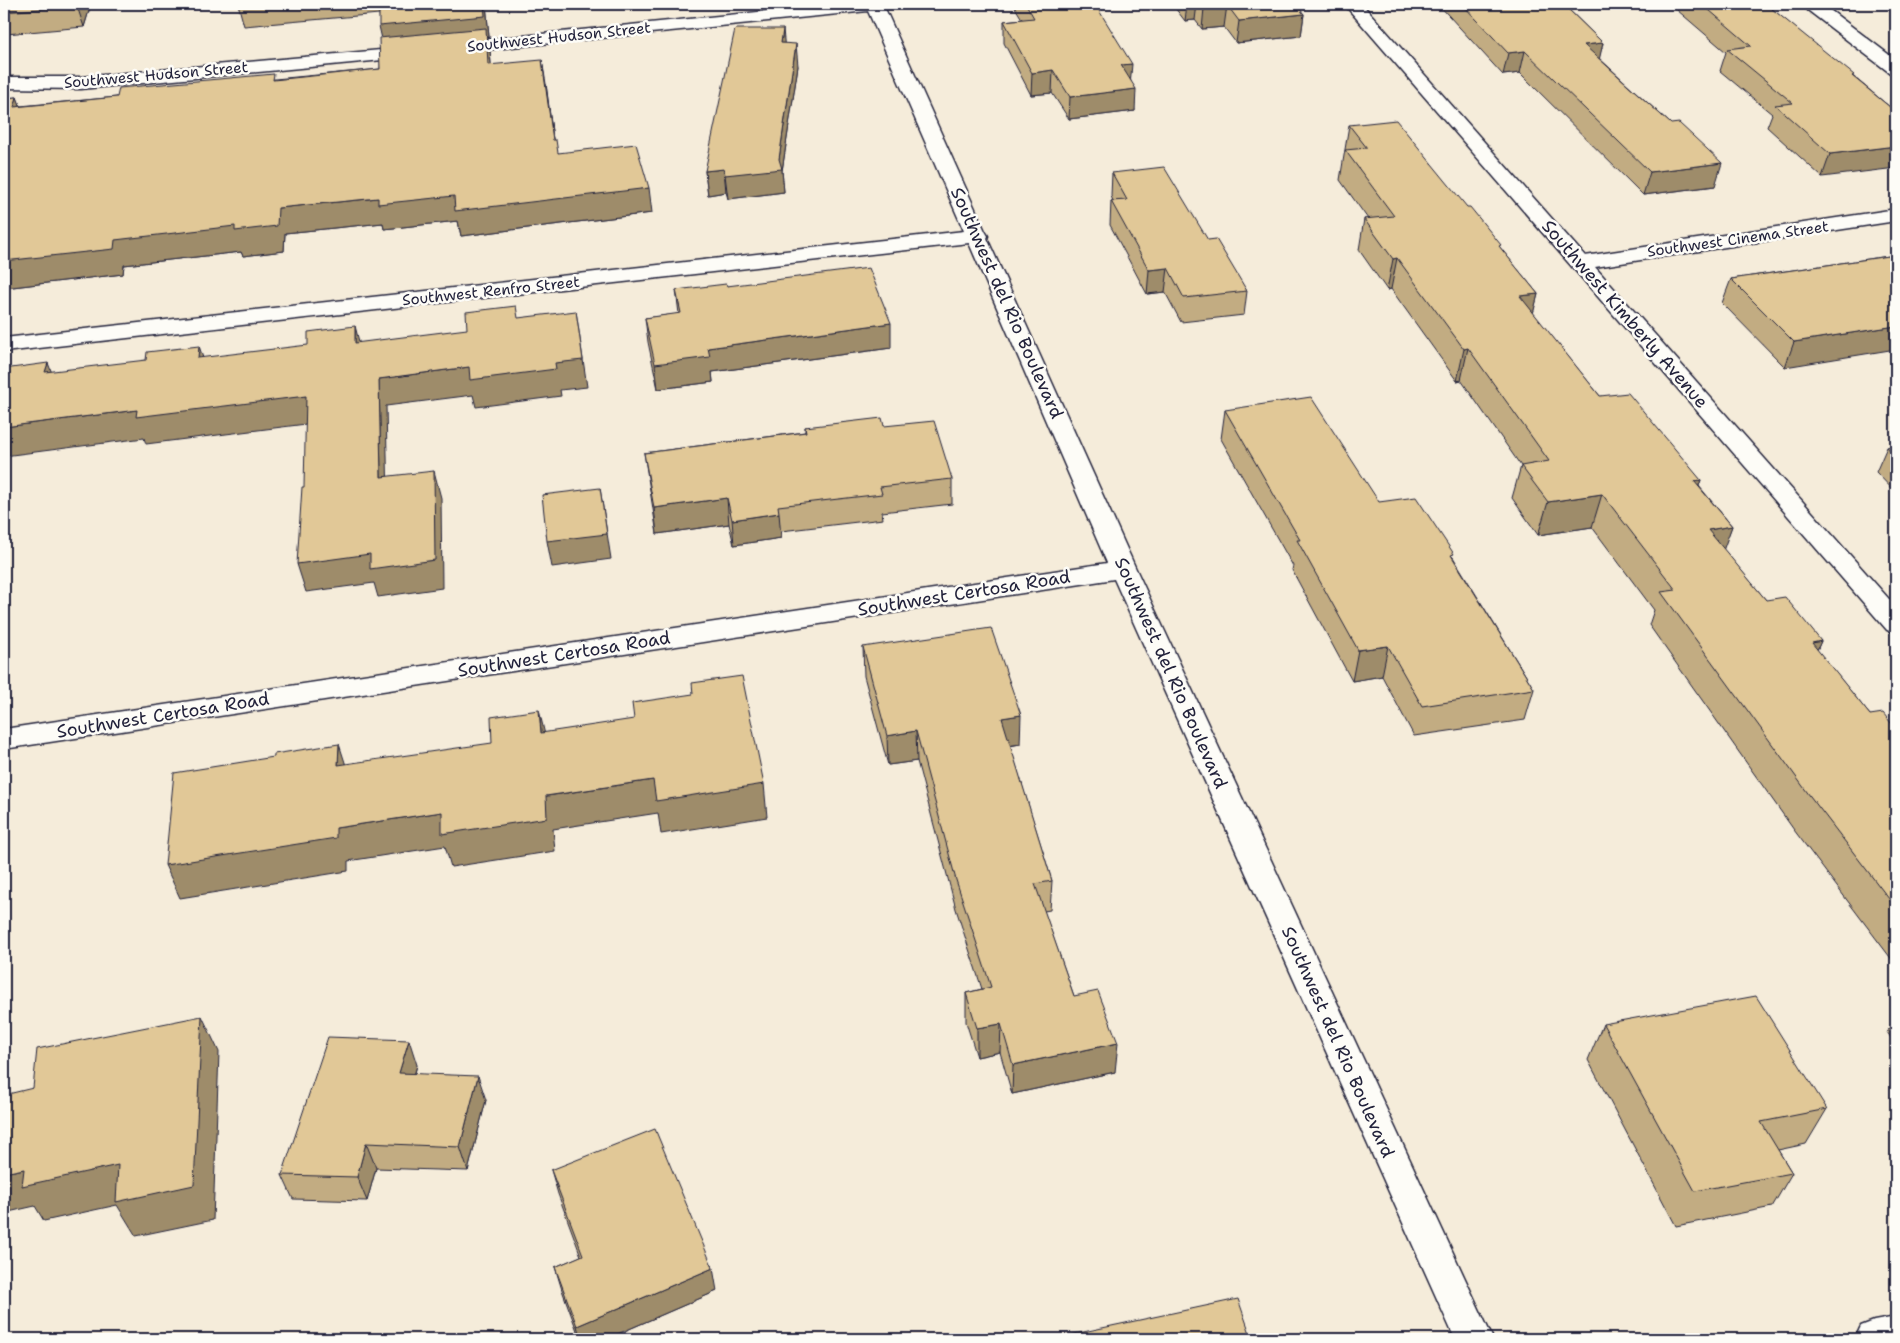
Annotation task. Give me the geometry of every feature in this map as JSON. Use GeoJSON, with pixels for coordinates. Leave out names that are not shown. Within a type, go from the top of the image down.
{"type":"FeatureCollection","features":[{"type":"Feature","properties":{"kind":"street","name":"Southwest Hudson Street"},"geometry":{"type":"LineString","coordinates":[[4,83],[91,82],[414,52],[874,4]]}},
{"type":"Feature","properties":{"kind":"street","name":"Southwest del Rio Boulevard"},"geometry":{"type":"LineString","coordinates":[[874,4],[1123,568],[1474,1339]]}},
{"type":"Feature","properties":{"kind":"street","name":"Southwest Kimberly Avenue"},"geometry":{"type":"LineString","coordinates":[[1353,4],[1896,624]]}},
{"type":"Feature","properties":{"kind":"street"},"geometry":{"type":"LineString","coordinates":[[1811,4],[1896,69]]}},
{"type":"Feature","properties":{"kind":"street","name":"Southwest Cinema Street"},"geometry":{"type":"LineString","coordinates":[[1580,262],[1896,215]]}},
{"type":"Feature","properties":{"kind":"street","name":"Southwest Renfro Street"},"geometry":{"type":"LineString","coordinates":[[4,345],[978,236]]}},
{"type":"Feature","properties":{"kind":"street","name":"Southwest Certosa Road"},"geometry":{"type":"LineString","coordinates":[[4,739],[1123,568]]}},
{"type":"Feature","properties":{"kind":"street"},"geometry":{"type":"LineString","coordinates":[[1874,1339],[1896,1335]]}},
{"type":"Feature","properties":{"kind":"building"},"geometry":{"type":"Polygon","coordinates":[[[4,4],[77,4],[77,6],[4,12],[4,4]]]}},
{"type":"Feature","properties":{"kind":"building"},"geometry":{"type":"Polygon","coordinates":[[[379,4],[484,4],[485,16],[379,26],[379,4]]]}},
{"type":"Feature","properties":{"kind":"building"},"geometry":{"type":"Polygon","coordinates":[[[1026,4],[1095,4],[1132,64],[1121,65],[1136,89],[1070,97],[1053,70],[1032,73],[1004,21],[1034,18],[1026,4]]]}},
{"type":"Feature","properties":{"kind":"building"},"geometry":{"type":"Polygon","coordinates":[[[1201,4],[1295,4],[1304,14],[1239,21],[1227,5],[1204,8],[1201,4]]]}},
{"type":"Feature","properties":{"kind":"building"},"geometry":{"type":"Polygon","coordinates":[[[1462,4],[1563,4],[1603,43],[1584,45],[1671,124],[1679,123],[1722,163],[1650,172],[1525,51],[1508,53],[1462,4]]]}},
{"type":"Feature","properties":{"kind":"building"},"geometry":{"type":"Polygon","coordinates":[[[1702,4],[1766,4],[1854,75],[1852,76],[1896,112],[1896,146],[1830,154],[1775,105],[1793,103],[1727,49],[1751,46],[1702,4]]]}},
{"type":"Feature","properties":{"kind":"building"},"geometry":{"type":"Polygon","coordinates":[[[486,28],[488,65],[542,60],[553,140],[556,140],[558,153],[636,144],[649,188],[455,211],[454,196],[378,204],[378,198],[278,208],[277,226],[235,231],[235,226],[115,240],[114,249],[4,261],[4,98],[17,97],[14,107],[117,97],[119,88],[274,74],[273,80],[380,69],[379,38],[486,28]]]}},
{"type":"Feature","properties":{"kind":"building"},"geometry":{"type":"Polygon","coordinates":[[[735,29],[783,29],[781,43],[796,44],[779,159],[782,169],[725,175],[724,169],[705,171],[735,29]]]}},
{"type":"Feature","properties":{"kind":"building"},"geometry":{"type":"Polygon","coordinates":[[[1396,120],[1467,207],[1470,207],[1538,294],[1520,296],[1600,396],[1628,393],[1701,480],[1694,481],[1732,526],[1708,530],[1766,600],[1785,597],[1821,641],[1812,643],[1870,715],[1883,713],[1896,729],[1896,908],[1810,796],[1661,592],[1676,590],[1602,494],[1548,502],[1521,466],[1549,461],[1468,348],[1464,349],[1397,258],[1393,259],[1364,219],[1394,216],[1345,150],[1367,148],[1349,125],[1396,120]]]}},
{"type":"Feature","properties":{"kind":"building"},"geometry":{"type":"Polygon","coordinates":[[[1164,167],[1208,240],[1216,239],[1247,291],[1184,298],[1168,268],[1149,270],[1111,201],[1127,200],[1112,173],[1164,167]]]}},
{"type":"Feature","properties":{"kind":"building"},"geometry":{"type":"Polygon","coordinates":[[[1896,255],[1896,326],[1794,342],[1731,279],[1896,255]]]}},
{"type":"Feature","properties":{"kind":"building"},"geometry":{"type":"Polygon","coordinates":[[[869,268],[891,323],[708,348],[710,357],[655,364],[645,318],[681,313],[676,290],[726,284],[727,286],[869,268]]]}},
{"type":"Feature","properties":{"kind":"building"},"geometry":{"type":"Polygon","coordinates":[[[516,306],[518,318],[576,311],[583,360],[555,363],[556,369],[470,380],[469,367],[379,379],[381,477],[434,471],[435,560],[370,569],[370,554],[297,564],[302,487],[304,487],[306,396],[136,417],[137,410],[4,427],[4,369],[48,363],[45,372],[146,360],[147,352],[199,346],[198,358],[308,345],[308,332],[355,326],[355,343],[467,329],[466,312],[516,306]]]}},
{"type":"Feature","properties":{"kind":"building"},"geometry":{"type":"Polygon","coordinates":[[[1311,397],[1379,502],[1416,497],[1454,554],[1451,555],[1534,689],[1422,706],[1388,646],[1358,650],[1297,540],[1300,540],[1225,410],[1311,397]]]}},
{"type":"Feature","properties":{"kind":"building"},"geometry":{"type":"Polygon","coordinates":[[[882,418],[884,426],[934,421],[952,479],[880,487],[882,494],[778,506],[779,513],[732,520],[727,498],[654,508],[644,453],[806,432],[805,427],[882,418]]]}},
{"type":"Feature","properties":{"kind":"building"},"geometry":{"type":"Polygon","coordinates":[[[1896,446],[1896,457],[1887,447],[1896,446]]]}},
{"type":"Feature","properties":{"kind":"building"},"geometry":{"type":"Polygon","coordinates":[[[600,488],[607,534],[547,541],[542,495],[600,488]]]}},
{"type":"Feature","properties":{"kind":"building"},"geometry":{"type":"Polygon","coordinates":[[[991,628],[1021,715],[1002,718],[1052,881],[1035,884],[1074,996],[1098,991],[1118,1043],[1013,1065],[1001,1024],[977,1028],[966,993],[991,987],[956,880],[916,731],[887,736],[863,647],[991,628]]]}},
{"type":"Feature","properties":{"kind":"building"},"geometry":{"type":"Polygon","coordinates":[[[742,676],[764,784],[656,801],[653,780],[546,796],[547,818],[442,834],[442,812],[336,828],[336,838],[165,865],[174,773],[274,757],[274,754],[339,744],[338,765],[492,743],[491,717],[539,710],[541,733],[634,719],[632,703],[693,694],[692,683],[742,676]]]}},
{"type":"Feature","properties":{"kind":"building"},"geometry":{"type":"Polygon","coordinates":[[[1756,996],[1827,1109],[1761,1122],[1792,1173],[1695,1191],[1603,1024],[1756,996]]]}},
{"type":"Feature","properties":{"kind":"building"},"geometry":{"type":"Polygon","coordinates":[[[202,1016],[194,1185],[116,1202],[118,1165],[22,1186],[24,1169],[4,1173],[4,1095],[33,1088],[37,1049],[202,1016]]]}},
{"type":"Feature","properties":{"kind":"building"},"geometry":{"type":"Polygon","coordinates":[[[328,1037],[409,1040],[399,1073],[478,1076],[460,1147],[366,1143],[357,1177],[282,1175],[328,1037]]]}},
{"type":"Feature","properties":{"kind":"building"},"geometry":{"type":"Polygon","coordinates":[[[655,1129],[713,1268],[577,1326],[555,1267],[583,1255],[551,1170],[655,1129]]]}},
{"type":"Feature","properties":{"kind":"building"},"geometry":{"type":"Polygon","coordinates":[[[1238,1299],[1252,1339],[1060,1339],[1060,1337],[1238,1299]]]}}]}
